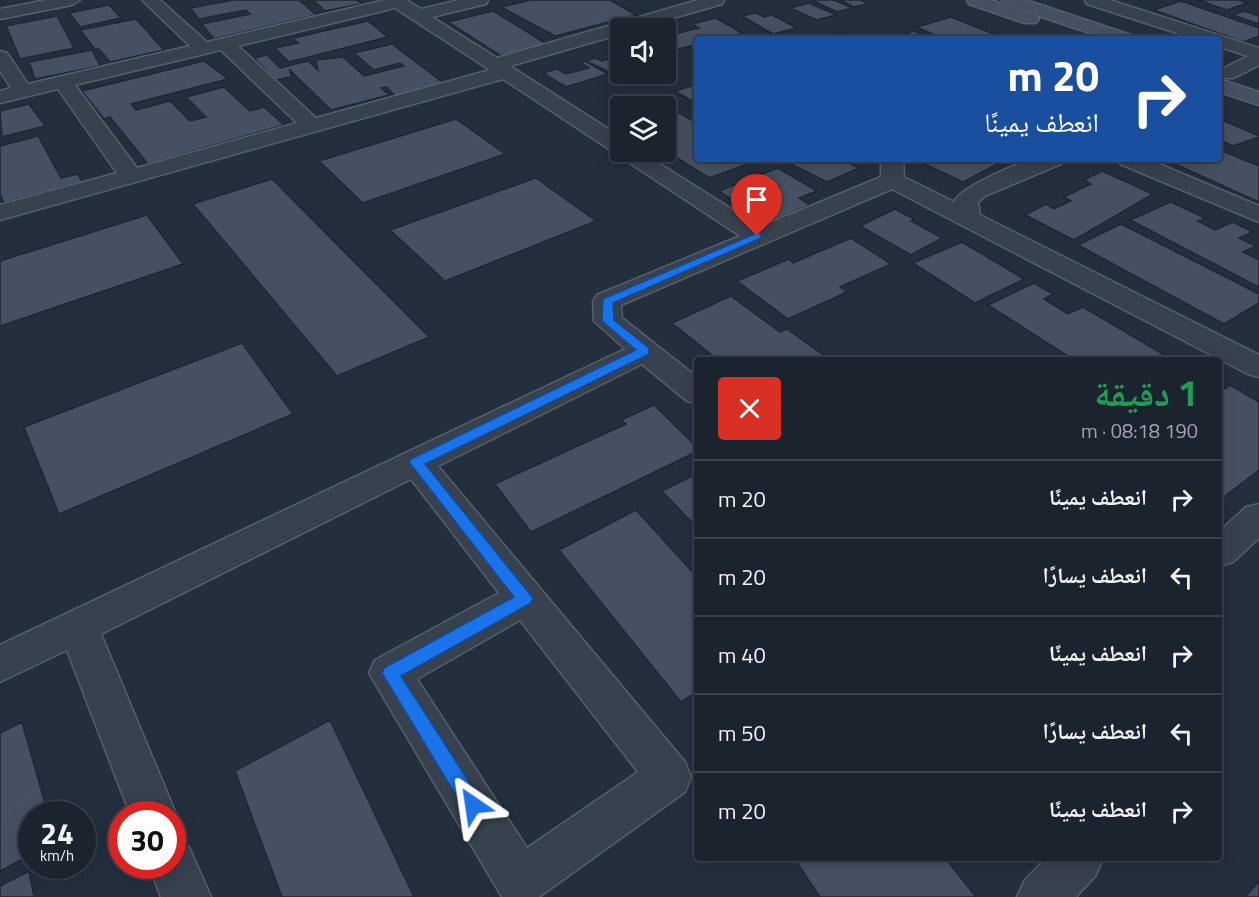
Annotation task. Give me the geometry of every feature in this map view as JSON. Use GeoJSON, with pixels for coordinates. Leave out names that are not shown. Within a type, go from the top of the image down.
{"type":"FeatureCollection","features":[{"type":"Feature","properties":{"kind":"street"},"geometry":{"type":"LineString","coordinates":[[0,14],[72,0]]}},
{"type":"Feature","properties":{"kind":"street"},"geometry":{"type":"LineString","coordinates":[[418,15],[480,0]]}},
{"type":"Feature","properties":{"kind":"street"},"geometry":{"type":"LineString","coordinates":[[0,213],[312,126],[716,0]]}},
{"type":"Feature","properties":{"kind":"street"},"geometry":{"type":"LineString","coordinates":[[975,0],[1078,36]]}},
{"type":"Feature","properties":{"kind":"street"},"geometry":{"type":"LineString","coordinates":[[1010,0],[1116,36]]}},
{"type":"Feature","properties":{"kind":"street"},"geometry":{"type":"LineString","coordinates":[[1093,0],[1204,36]]}},
{"type":"Feature","properties":{"kind":"street"},"geometry":{"type":"LineString","coordinates":[[157,1],[203,48]]}},
{"type":"Feature","properties":{"kind":"street"},"geometry":{"type":"LineString","coordinates":[[0,97],[397,1],[610,140]]}},
{"type":"Feature","properties":{"kind":"street"},"geometry":{"type":"LineString","coordinates":[[1222,42],[1259,56]]}},
{"type":"Feature","properties":{"kind":"street"},"geometry":{"type":"LineString","coordinates":[[225,43],[312,126]]}},
{"type":"Feature","properties":{"kind":"street"},"geometry":{"type":"LineString","coordinates":[[1222,77],[1259,56]]}},
{"type":"Feature","properties":{"kind":"street"},"geometry":{"type":"LineString","coordinates":[[0,57],[24,91]]}},
{"type":"Feature","properties":{"kind":"street"},"geometry":{"type":"LineString","coordinates":[[1222,77],[1259,85]]}},
{"type":"Feature","properties":{"kind":"street"},"geometry":{"type":"LineString","coordinates":[[1222,77],[1259,99]]}},
{"type":"Feature","properties":{"kind":"street"},"geometry":{"type":"LineString","coordinates":[[63,82],[131,176]]}},
{"type":"Feature","properties":{"kind":"street"},"geometry":{"type":"LineString","coordinates":[[642,162],[757,236]]}},
{"type":"Feature","properties":{"kind":"street"},"geometry":{"type":"LineString","coordinates":[[968,218],[966,200],[977,191],[1046,162]]}},
{"type":"Feature","properties":{"kind":"street"},"geometry":{"type":"LineString","coordinates":[[1135,162],[1259,215]]}},
{"type":"Feature","properties":{"kind":"street"},"geometry":{"type":"LineString","coordinates":[[892,169],[968,218],[1259,368]]}},
{"type":"Feature","properties":{"kind":"street"},"geometry":{"type":"LineString","coordinates":[[694,391],[608,321],[607,301],[757,236],[892,169],[977,191]]}},
{"type":"Feature","properties":{"kind":"street"},"geometry":{"type":"LineString","coordinates":[[0,664],[645,351]]}},
{"type":"Feature","properties":{"kind":"street"},"geometry":{"type":"LineString","coordinates":[[416,462],[669,777],[520,881],[390,673],[525,598]]}},
{"type":"Feature","properties":{"kind":"street"},"geometry":{"type":"LineString","coordinates":[[1222,550],[1259,517]]}},
{"type":"Feature","properties":{"kind":"street"},"geometry":{"type":"LineString","coordinates":[[78,626],[148,801]]}},
{"type":"Feature","properties":{"kind":"street"},"geometry":{"type":"LineString","coordinates":[[1042,897],[1076,861]]}},
{"type":"Feature","properties":{"kind":"building"},"geometry":{"type":"Polygon","coordinates":[[[234,0],[299,0],[316,15],[214,39],[202,24],[250,14],[246,10],[199,19],[190,8],[234,0]]]}},
{"type":"Feature","properties":{"kind":"building"},"geometry":{"type":"Polygon","coordinates":[[[313,0],[357,0],[361,4],[325,11],[313,0]]]}},
{"type":"Feature","properties":{"kind":"building"},"geometry":{"type":"Polygon","coordinates":[[[531,0],[610,0],[636,15],[610,18],[610,22],[555,36],[501,7],[531,0]]]}},
{"type":"Feature","properties":{"kind":"building"},"geometry":{"type":"Polygon","coordinates":[[[812,0],[834,0],[852,8],[837,12],[812,0]]]}},
{"type":"Feature","properties":{"kind":"building"},"geometry":{"type":"Polygon","coordinates":[[[840,0],[868,0],[863,1],[868,4],[854,7],[840,0]]]}},
{"type":"Feature","properties":{"kind":"building"},"geometry":{"type":"Polygon","coordinates":[[[1198,0],[1239,0],[1247,3],[1227,10],[1198,0]]]}},
{"type":"Feature","properties":{"kind":"building"},"geometry":{"type":"Polygon","coordinates":[[[1181,1],[1259,28],[1259,36],[1243,42],[1154,10],[1181,1]]]}},
{"type":"Feature","properties":{"kind":"building"},"geometry":{"type":"Polygon","coordinates":[[[809,3],[836,15],[817,20],[790,8],[809,3]]]}},
{"type":"Feature","properties":{"kind":"building"},"geometry":{"type":"Polygon","coordinates":[[[109,5],[121,18],[80,27],[69,13],[109,5]]]}},
{"type":"Feature","properties":{"kind":"building"},"geometry":{"type":"Polygon","coordinates":[[[493,11],[547,44],[501,56],[448,22],[493,11]]]}},
{"type":"Feature","properties":{"kind":"building"},"geometry":{"type":"Polygon","coordinates":[[[1244,11],[1259,16],[1259,24],[1233,15],[1244,11]]]}},
{"type":"Feature","properties":{"kind":"building"},"geometry":{"type":"Polygon","coordinates":[[[756,13],[764,17],[772,15],[797,28],[773,34],[742,16],[756,13]]]}},
{"type":"Feature","properties":{"kind":"building"},"geometry":{"type":"Polygon","coordinates":[[[57,16],[74,48],[20,59],[6,26],[57,16]]]}},
{"type":"Feature","properties":{"kind":"building"},"geometry":{"type":"Polygon","coordinates":[[[951,17],[998,36],[937,36],[917,27],[951,17]]]}},
{"type":"Feature","properties":{"kind":"building"},"geometry":{"type":"Polygon","coordinates":[[[716,18],[742,33],[730,36],[694,36],[694,45],[676,50],[676,34],[699,28],[692,24],[716,18]]]}},
{"type":"Feature","properties":{"kind":"building"},"geometry":{"type":"Polygon","coordinates":[[[136,19],[164,50],[110,62],[99,49],[95,49],[80,30],[136,19]]]}},
{"type":"Feature","properties":{"kind":"building"},"geometry":{"type":"Polygon","coordinates":[[[368,21],[388,37],[289,62],[275,48],[298,43],[293,38],[368,21]]]}},
{"type":"Feature","properties":{"kind":"building"},"geometry":{"type":"Polygon","coordinates":[[[914,31],[926,36],[900,36],[914,31]]]}},
{"type":"Feature","properties":{"kind":"building"},"geometry":{"type":"Polygon","coordinates":[[[843,33],[848,36],[829,36],[843,33]]]}},
{"type":"Feature","properties":{"kind":"building"},"geometry":{"type":"Polygon","coordinates":[[[392,44],[446,85],[397,98],[387,87],[381,88],[389,95],[331,110],[290,70],[291,77],[276,80],[254,58],[267,55],[280,68],[308,61],[318,70],[316,60],[343,57],[364,76],[404,66],[400,63],[374,70],[354,53],[392,44]]]}},
{"type":"Feature","properties":{"kind":"building"},"geometry":{"type":"Polygon","coordinates":[[[92,50],[100,66],[35,79],[29,62],[92,50]]]}},
{"type":"Feature","properties":{"kind":"building"},"geometry":{"type":"Polygon","coordinates":[[[595,58],[602,61],[610,58],[610,72],[586,61],[595,58]]]}},
{"type":"Feature","properties":{"kind":"building"},"geometry":{"type":"Polygon","coordinates":[[[204,61],[228,79],[131,104],[136,110],[170,101],[190,121],[206,117],[186,97],[224,87],[250,111],[264,107],[284,125],[148,164],[110,117],[104,119],[82,91],[204,61]]]}},
{"type":"Feature","properties":{"kind":"building"},"geometry":{"type":"Polygon","coordinates":[[[585,61],[608,74],[566,87],[543,73],[557,69],[566,74],[589,68],[581,63],[585,61]]]}},
{"type":"Feature","properties":{"kind":"building"},"geometry":{"type":"Polygon","coordinates":[[[694,85],[694,102],[675,91],[694,85]]]}},
{"type":"Feature","properties":{"kind":"building"},"geometry":{"type":"Polygon","coordinates":[[[29,104],[45,126],[2,137],[0,111],[29,104]]]}},
{"type":"Feature","properties":{"kind":"building"},"geometry":{"type":"Polygon","coordinates":[[[676,111],[694,122],[694,162],[753,162],[709,178],[676,157],[676,111]]]}},
{"type":"Feature","properties":{"kind":"building"},"geometry":{"type":"Polygon","coordinates":[[[456,119],[505,154],[363,203],[319,161],[456,119]]]}},
{"type":"Feature","properties":{"kind":"building"},"geometry":{"type":"Polygon","coordinates":[[[1222,120],[1259,136],[1233,146],[1222,141],[1222,120]]]}},
{"type":"Feature","properties":{"kind":"building"},"geometry":{"type":"Polygon","coordinates":[[[38,136],[61,178],[78,174],[82,182],[4,203],[0,194],[0,146],[38,136]]]}},
{"type":"Feature","properties":{"kind":"building"},"geometry":{"type":"Polygon","coordinates":[[[1222,151],[1259,166],[1259,202],[1171,162],[1222,162],[1222,151]]]}},
{"type":"Feature","properties":{"kind":"building"},"geometry":{"type":"Polygon","coordinates":[[[787,162],[847,162],[859,168],[827,182],[787,162]]]}},
{"type":"Feature","properties":{"kind":"building"},"geometry":{"type":"Polygon","coordinates":[[[920,162],[1001,162],[963,182],[920,162]]]}},
{"type":"Feature","properties":{"kind":"building"},"geometry":{"type":"Polygon","coordinates":[[[778,168],[817,191],[799,198],[810,205],[768,223],[719,191],[778,168]]]}},
{"type":"Feature","properties":{"kind":"building"},"geometry":{"type":"Polygon","coordinates":[[[1102,171],[1153,194],[1074,240],[1025,215],[1046,204],[1054,209],[1071,201],[1064,197],[1091,184],[1084,180],[1102,171]]]}},
{"type":"Feature","properties":{"kind":"building"},"geometry":{"type":"Polygon","coordinates":[[[536,178],[596,221],[445,281],[390,230],[536,178]]]}},
{"type":"Feature","properties":{"kind":"building"},"geometry":{"type":"Polygon","coordinates":[[[272,179],[429,337],[337,376],[193,204],[272,179]]]}},
{"type":"Feature","properties":{"kind":"building"},"geometry":{"type":"Polygon","coordinates":[[[1171,202],[1205,218],[1198,221],[1215,230],[1233,222],[1253,232],[1239,238],[1256,246],[1243,252],[1259,260],[1259,287],[1130,220],[1171,202]]]}},
{"type":"Feature","properties":{"kind":"building"},"geometry":{"type":"Polygon","coordinates":[[[895,209],[914,219],[911,221],[942,238],[911,255],[860,226],[895,209]]]}},
{"type":"Feature","properties":{"kind":"building"},"geometry":{"type":"Polygon","coordinates":[[[147,215],[183,264],[0,326],[0,261],[147,215]]]}},
{"type":"Feature","properties":{"kind":"building"},"geometry":{"type":"Polygon","coordinates":[[[1121,224],[1259,294],[1259,303],[1224,324],[1078,245],[1121,224]]]}},
{"type":"Feature","properties":{"kind":"building"},"geometry":{"type":"Polygon","coordinates":[[[851,238],[891,264],[840,287],[847,292],[788,319],[737,281],[789,259],[793,263],[851,238]]]}},
{"type":"Feature","properties":{"kind":"building"},"geometry":{"type":"Polygon","coordinates":[[[962,242],[1024,279],[975,303],[913,263],[962,242]]]}},
{"type":"Feature","properties":{"kind":"building"},"geometry":{"type":"Polygon","coordinates":[[[1034,283],[1053,294],[1044,299],[1068,314],[1083,307],[1168,357],[1069,357],[988,305],[1034,283]]]}},
{"type":"Feature","properties":{"kind":"building"},"geometry":{"type":"Polygon","coordinates":[[[731,296],[780,332],[787,329],[826,357],[714,357],[672,323],[731,296]]]}},
{"type":"Feature","properties":{"kind":"building"},"geometry":{"type":"Polygon","coordinates":[[[242,343],[293,414],[59,514],[24,427],[242,343]]]}},
{"type":"Feature","properties":{"kind":"building"},"geometry":{"type":"Polygon","coordinates":[[[1230,385],[1259,402],[1259,470],[1222,498],[1222,391],[1230,385]]]}},
{"type":"Feature","properties":{"kind":"building"},"geometry":{"type":"Polygon","coordinates":[[[654,405],[694,444],[694,453],[531,532],[495,484],[626,424],[621,420],[654,405]]]}},
{"type":"Feature","properties":{"kind":"building"},"geometry":{"type":"Polygon","coordinates":[[[694,475],[694,525],[662,491],[694,475]]]}},
{"type":"Feature","properties":{"kind":"building"},"geometry":{"type":"Polygon","coordinates":[[[636,510],[694,574],[694,694],[681,702],[559,550],[636,510]]]}},
{"type":"Feature","properties":{"kind":"building"},"geometry":{"type":"Polygon","coordinates":[[[330,720],[414,897],[282,897],[235,771],[330,720]]]}},
{"type":"Feature","properties":{"kind":"building"},"geometry":{"type":"Polygon","coordinates":[[[22,722],[44,801],[18,801],[18,861],[0,871],[0,733],[22,722]]]}},
{"type":"Feature","properties":{"kind":"building"},"geometry":{"type":"Polygon","coordinates":[[[796,861],[947,861],[976,897],[820,897],[796,861]]]}},
{"type":"Feature","properties":{"kind":"building"},"geometry":{"type":"Polygon","coordinates":[[[18,877],[18,879],[31,879],[34,897],[0,897],[0,886],[18,877]]]}},
{"type":"Feature","properties":{"kind":"building"},"geometry":{"type":"Polygon","coordinates":[[[1259,881],[1259,897],[1245,897],[1259,881]]]}},
{"type":"Feature","properties":{"kind":"route"},"geometry":{"type":"LineString","coordinates":[[473,805],[390,673],[525,598],[416,462],[645,351],[608,321],[607,301],[757,236]]}}]}
